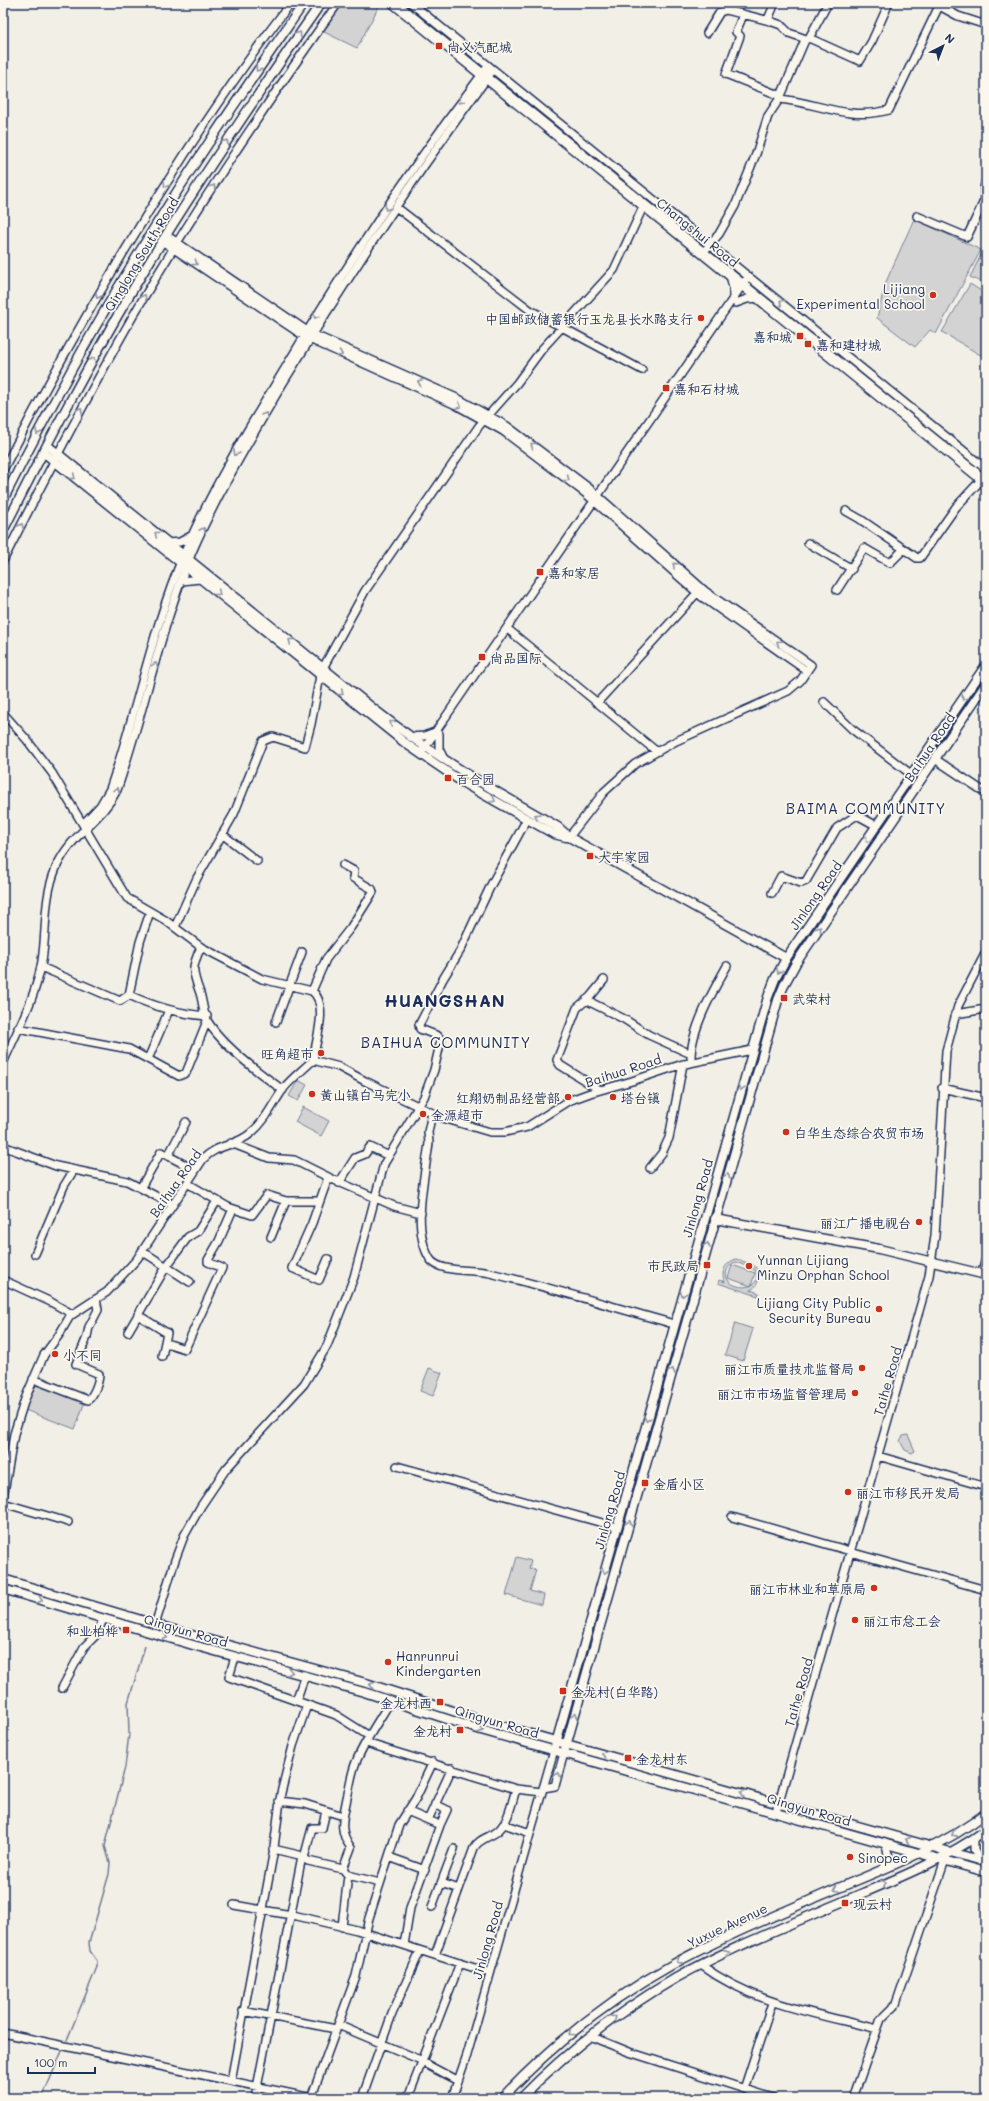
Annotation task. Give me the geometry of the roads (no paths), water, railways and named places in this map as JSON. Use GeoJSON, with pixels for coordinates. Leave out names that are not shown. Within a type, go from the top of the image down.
{"type":"FeatureCollection","features":[{"type":"Feature","properties":{"kind":"highway","name":"Changshui Road"},"geometry":{"type":"LineString","coordinates":[[394,3],[708,247],[759,298],[985,479]]}},
{"type":"Feature","properties":{"kind":"highway","name":"Changshui Road"},"geometry":{"type":"LineString","coordinates":[[402,3],[644,205],[729,274],[746,284],[985,479]]}},
{"type":"Feature","properties":{"kind":"main road","name":"Qinglong South Road"},"geometry":{"type":"LineString","coordinates":[[3,500],[75,362],[134,261],[217,130],[304,3]]}},
{"type":"Feature","properties":{"kind":"main road","name":"Qinglong South Road"},"geometry":{"type":"LineString","coordinates":[[3,531],[45,449],[108,333],[164,238],[245,113],[321,3]]}},
{"type":"Feature","properties":{"kind":"main road"},"geometry":{"type":"LineString","coordinates":[[45,449],[168,553],[200,569],[410,737],[424,752],[446,762],[558,827],[569,837],[786,958]]}},
{"type":"Feature","properties":{"kind":"main road"},"geometry":{"type":"LineString","coordinates":[[55,457],[168,542],[200,579],[320,676],[465,784],[554,834],[569,837]]}},
{"type":"Feature","properties":{"kind":"main road","name":"Jinlong Road"},"geometry":{"type":"LineString","coordinates":[[554,1750],[752,1050],[771,988],[786,958],[986,665]]}},
{"type":"Feature","properties":{"kind":"main road","name":"Baihua Road"},"geometry":{"type":"LineString","coordinates":[[763,1052],[781,991],[792,970],[986,684]]}},
{"type":"Feature","properties":{"kind":"main road","name":"Jinlong Road"},"geometry":{"type":"LineString","coordinates":[[564,1753],[763,1052]]}},
{"type":"Feature","properties":{"kind":"main road"},"geometry":{"type":"LineString","coordinates":[[716,1216],[932,1258],[985,1272]]}},
{"type":"Feature","properties":{"kind":"main road","name":"Qingyun Road"},"geometry":{"type":"LineString","coordinates":[[3,1580],[155,1625],[366,1683],[484,1722],[983,1861]]}},
{"type":"Feature","properties":{"kind":"main road","name":"Qingyun Road"},"geometry":{"type":"LineString","coordinates":[[3,1589],[236,1657],[391,1700],[481,1730],[986,1872]]}},
{"type":"Feature","properties":{"kind":"main road","name":"Yuxue Avenue"},"geometry":{"type":"LineString","coordinates":[[502,2098],[536,2064],[576,2028],[653,1976],[707,1947],[918,1852],[965,1828],[986,1813]]}},
{"type":"Feature","properties":{"kind":"main road","name":"Yuxue Avenue"},"geometry":{"type":"LineString","coordinates":[[523,2098],[559,2061],[590,2036],[644,1998],[701,1965],[941,1859],[949,1852],[986,1830]]}},
{"type":"Feature","properties":{"kind":"street"},"geometry":{"type":"LineString","coordinates":[[3,470],[64,356],[134,235],[222,98],[291,3]]}},
{"type":"Feature","properties":{"kind":"street"},"geometry":{"type":"LineString","coordinates":[[3,561],[55,457],[116,346],[175,246],[252,127],[338,3]]}},
{"type":"Feature","properties":{"kind":"street"},"geometry":{"type":"LineString","coordinates":[[411,3],[708,247],[986,469]]}},
{"type":"Feature","properties":{"kind":"street"},"geometry":{"type":"LineString","coordinates":[[770,20],[769,17],[775,3]]}},
{"type":"Feature","properties":{"kind":"street"},"geometry":{"type":"LineString","coordinates":[[708,247],[719,234],[735,206],[756,154],[768,116],[780,98],[808,38],[828,3]]}},
{"type":"Feature","properties":{"kind":"street"},"geometry":{"type":"LineString","coordinates":[[707,33],[720,12],[729,9],[743,15],[770,20],[781,25],[789,33],[808,38],[858,61],[861,60],[888,3]]}},
{"type":"Feature","properties":{"kind":"street"},"geometry":{"type":"LineString","coordinates":[[743,15],[736,32],[740,36],[726,74],[780,98],[844,114],[866,114],[889,110],[936,5],[966,20],[986,25]]}},
{"type":"Feature","properties":{"kind":"street"},"geometry":{"type":"LineString","coordinates":[[3,1063],[33,993],[41,967],[46,904],[53,875],[67,848],[100,806],[110,788],[176,573],[193,550],[249,442],[308,335],[486,74]]}},
{"type":"Feature","properties":{"kind":"street"},"geometry":{"type":"LineString","coordinates":[[3,1052],[26,1001],[36,970],[42,904],[51,868],[63,846],[83,826],[106,808],[117,790],[181,581],[192,535],[240,445],[371,231],[486,74]]}},
{"type":"Feature","properties":{"kind":"street"},"geometry":{"type":"LineString","coordinates":[[917,216],[967,237],[985,199],[984,188],[986,180]]}},
{"type":"Feature","properties":{"kind":"street"},"geometry":{"type":"LineString","coordinates":[[323,668],[364,591],[487,417],[514,388],[542,349],[614,270],[644,205]]}},
{"type":"Feature","properties":{"kind":"street"},"geometry":{"type":"LineString","coordinates":[[396,207],[510,296],[539,315],[642,370]]}},
{"type":"Feature","properties":{"kind":"street"},"geometry":{"type":"LineString","coordinates":[[164,238],[308,335],[459,399],[487,417],[507,426],[706,592],[809,668]]}},
{"type":"Feature","properties":{"kind":"street"},"geometry":{"type":"LineString","coordinates":[[729,274],[733,288],[734,301]]}},
{"type":"Feature","properties":{"kind":"street"},"geometry":{"type":"LineString","coordinates":[[424,752],[746,284]]}},
{"type":"Feature","properties":{"kind":"street"},"geometry":{"type":"LineString","coordinates":[[734,301],[759,298]]}},
{"type":"Feature","properties":{"kind":"street"},"geometry":{"type":"LineString","coordinates":[[846,511],[920,558],[956,508],[985,479]]}},
{"type":"Feature","properties":{"kind":"street"},"geometry":{"type":"LineString","coordinates":[[597,500],[697,593],[809,668]]}},
{"type":"Feature","properties":{"kind":"street"},"geometry":{"type":"LineString","coordinates":[[410,737],[437,733],[510,631],[597,500]]}},
{"type":"Feature","properties":{"kind":"street"},"geometry":{"type":"LineString","coordinates":[[168,542],[180,542],[192,535]]}},
{"type":"Feature","properties":{"kind":"street"},"geometry":{"type":"LineString","coordinates":[[808,543],[852,569]]}},
{"type":"Feature","properties":{"kind":"street"},"geometry":{"type":"LineString","coordinates":[[837,590],[852,569],[864,548],[890,563],[904,549]]}},
{"type":"Feature","properties":{"kind":"street"},"geometry":{"type":"LineString","coordinates":[[193,550],[200,569]]}},
{"type":"Feature","properties":{"kind":"street"},"geometry":{"type":"LineString","coordinates":[[168,553],[176,573]]}},
{"type":"Feature","properties":{"kind":"street"},"geometry":{"type":"LineString","coordinates":[[181,581],[200,579]]}},
{"type":"Feature","properties":{"kind":"street"},"geometry":{"type":"LineString","coordinates":[[597,703],[697,593]]}},
{"type":"Feature","properties":{"kind":"street"},"geometry":{"type":"LineString","coordinates":[[510,631],[656,751]]}},
{"type":"Feature","properties":{"kind":"street"},"geometry":{"type":"LineString","coordinates":[[569,837],[594,803],[610,785],[635,764],[656,751],[788,691],[800,681],[809,668]]}},
{"type":"Feature","properties":{"kind":"street"},"geometry":{"type":"LineString","coordinates":[[174,927],[191,890],[234,814],[264,739],[273,737],[305,747],[320,676]]}},
{"type":"Feature","properties":{"kind":"street"},"geometry":{"type":"LineString","coordinates":[[824,702],[852,729],[912,775]]}},
{"type":"Feature","properties":{"kind":"street"},"geometry":{"type":"LineString","coordinates":[[3,713],[44,762],[105,859],[124,894],[134,903],[174,927],[201,947],[262,980],[312,990],[320,1000],[322,1008],[313,1060]]}},
{"type":"Feature","properties":{"kind":"street"},"geometry":{"type":"LineString","coordinates":[[437,733],[439,749],[446,762]]}},
{"type":"Feature","properties":{"kind":"street"},"geometry":{"type":"LineString","coordinates":[[935,759],[986,794]]}},
{"type":"Feature","properties":{"kind":"street"},"geometry":{"type":"LineString","coordinates":[[772,893],[781,876],[801,883],[806,880],[837,828],[857,814],[877,826]]}},
{"type":"Feature","properties":{"kind":"street"},"geometry":{"type":"LineString","coordinates":[[155,1625],[179,1548],[206,1496],[234,1460],[304,1384],[327,1346],[354,1277],[384,1164],[420,1106],[432,1079],[441,1042],[438,1036],[420,1028],[419,1025],[443,979],[460,951],[491,885],[527,819]]}},
{"type":"Feature","properties":{"kind":"street"},"geometry":{"type":"LineString","coordinates":[[222,834],[257,860]]}},
{"type":"Feature","properties":{"kind":"street"},"geometry":{"type":"LineString","coordinates":[[312,990],[326,959],[351,927],[373,892],[372,889],[353,878],[354,871],[344,865]]}},
{"type":"Feature","properties":{"kind":"street"},"geometry":{"type":"LineString","coordinates":[[41,967],[120,1001],[129,995],[140,942],[150,912]]}},
{"type":"Feature","properties":{"kind":"street"},"geometry":{"type":"LineString","coordinates":[[201,947],[193,967],[195,983],[200,992],[207,1019],[242,1058],[283,1090]]}},
{"type":"Feature","properties":{"kind":"street"},"geometry":{"type":"LineString","coordinates":[[276,1022],[302,952]]}},
{"type":"Feature","properties":{"kind":"street","name":"Taihe Road"},"geometry":{"type":"LineString","coordinates":[[776,1812],[926,1288],[932,1258],[942,1088],[946,1050],[955,1014],[967,985],[986,952]]}},
{"type":"Feature","properties":{"kind":"street"},"geometry":{"type":"LineString","coordinates":[[692,1062],[691,1054],[705,1007],[727,966]]}},
{"type":"Feature","properties":{"kind":"street"},"geometry":{"type":"LineString","coordinates":[[600,1090],[560,1065],[557,1060],[575,1012],[604,980]]}},
{"type":"Feature","properties":{"kind":"street"},"geometry":{"type":"LineString","coordinates":[[129,995],[169,1010],[207,1019]]}},
{"type":"Feature","properties":{"kind":"street"},"geometry":{"type":"LineString","coordinates":[[586,1000],[624,1019],[649,1035],[691,1054]]}},
{"type":"Feature","properties":{"kind":"street"},"geometry":{"type":"LineString","coordinates":[[955,1014],[986,1009]]}},
{"type":"Feature","properties":{"kind":"street"},"geometry":{"type":"LineString","coordinates":[[148,1059],[169,1010]]}},
{"type":"Feature","properties":{"kind":"street"},"geometry":{"type":"LineString","coordinates":[[18,1028],[124,1048],[148,1059],[173,1074],[183,1076],[207,1019]]}},
{"type":"Feature","properties":{"kind":"street","name":"Baihua Road"},"geometry":{"type":"LineString","coordinates":[[3,1498],[6,1468],[14,1434],[33,1379],[44,1355],[72,1314],[107,1292],[142,1251],[195,1170],[212,1150],[244,1139],[257,1128],[283,1090],[313,1060],[339,1067],[432,1113],[490,1132],[510,1132],[527,1126],[568,1101],[600,1090],[684,1064],[752,1050]]}},
{"type":"Feature","properties":{"kind":"street"},"geometry":{"type":"LineString","coordinates":[[650,1168],[662,1153],[669,1138],[684,1064]]}},
{"type":"Feature","properties":{"kind":"street"},"geometry":{"type":"LineString","coordinates":[[942,1088],[986,1098]]}},
{"type":"Feature","properties":{"kind":"street"},"geometry":{"type":"LineString","coordinates":[[432,1113],[428,1132],[429,1143],[421,1213],[421,1241],[430,1259],[442,1268],[489,1273],[674,1324]]}},
{"type":"Feature","properties":{"kind":"street"},"geometry":{"type":"LineString","coordinates":[[168,1156],[186,1122]]}},
{"type":"Feature","properties":{"kind":"street"},"geometry":{"type":"LineString","coordinates":[[231,1143],[269,1158],[294,1160],[328,1178],[394,1206],[421,1213]]}},
{"type":"Feature","properties":{"kind":"street"},"geometry":{"type":"LineString","coordinates":[[3,1146],[45,1163],[122,1180],[141,1187],[172,1206]]}},
{"type":"Feature","properties":{"kind":"street"},"geometry":{"type":"LineString","coordinates":[[339,1183],[355,1158],[364,1154],[370,1147],[389,1156]]}},
{"type":"Feature","properties":{"kind":"street"},"geometry":{"type":"LineString","coordinates":[[3,1150],[34,1163],[126,1185],[172,1206]]}},
{"type":"Feature","properties":{"kind":"street"},"geometry":{"type":"LineString","coordinates":[[141,1187],[160,1152],[195,1170]]}},
{"type":"Feature","properties":{"kind":"street"},"geometry":{"type":"LineString","coordinates":[[35,1254],[64,1186],[72,1173]]}},
{"type":"Feature","properties":{"kind":"street"},"geometry":{"type":"LineString","coordinates":[[328,1178],[312,1223],[292,1268],[319,1280],[328,1259]]}},
{"type":"Feature","properties":{"kind":"street"},"geometry":{"type":"LineString","coordinates":[[187,1183],[233,1209],[252,1215],[267,1195],[286,1201],[319,1201]]}},
{"type":"Feature","properties":{"kind":"street"},"geometry":{"type":"LineString","coordinates":[[128,1332],[166,1267],[188,1237],[198,1231],[217,1201]]}},
{"type":"Feature","properties":{"kind":"street"},"geometry":{"type":"LineString","coordinates":[[271,1237],[286,1201]]}},
{"type":"Feature","properties":{"kind":"street"},"geometry":{"type":"LineString","coordinates":[[166,1343],[185,1349],[222,1268],[208,1262],[208,1260],[233,1209]]}},
{"type":"Feature","properties":{"kind":"street"},"geometry":{"type":"LineString","coordinates":[[142,1251],[190,1282]]}},
{"type":"Feature","properties":{"kind":"street"},"geometry":{"type":"LineString","coordinates":[[985,1272],[986,1258]]}},
{"type":"Feature","properties":{"kind":"street"},"geometry":{"type":"LineString","coordinates":[[3,1280],[51,1302],[72,1314]]}},
{"type":"Feature","properties":{"kind":"street"},"geometry":{"type":"LineString","coordinates":[[33,1379],[88,1400],[91,1398],[99,1374],[76,1364],[87,1337],[89,1327],[98,1310],[96,1299]]}},
{"type":"Feature","properties":{"kind":"street"},"geometry":{"type":"LineString","coordinates":[[138,1315],[166,1332],[168,1335],[162,1356]]}},
{"type":"Feature","properties":{"kind":"street"},"geometry":{"type":"LineString","coordinates":[[878,1456],[986,1486]]}},
{"type":"Feature","properties":{"kind":"street"},"geometry":{"type":"LineString","coordinates":[[397,1466],[617,1527]]}},
{"type":"Feature","properties":{"kind":"street"},"geometry":{"type":"LineString","coordinates":[[3,1503],[68,1522]]}},
{"type":"Feature","properties":{"kind":"street"},"geometry":{"type":"LineString","coordinates":[[732,1517],[986,1590]]}},
{"type":"Feature","properties":{"kind":"street"},"geometry":{"type":"LineString","coordinates":[[62,1688],[84,1647],[97,1634],[103,1618]]}},
{"type":"Feature","properties":{"kind":"street"},"geometry":{"type":"LineString","coordinates":[[236,1657],[229,1677],[336,1715],[369,1736]]}},
{"type":"Feature","properties":{"kind":"street"},"geometry":{"type":"LineString","coordinates":[[296,1701],[304,1675]]}},
{"type":"Feature","properties":{"kind":"street"},"geometry":{"type":"LineString","coordinates":[[342,1869],[351,1848],[343,1833],[343,1816],[354,1769],[369,1736],[391,1700]]}},
{"type":"Feature","properties":{"kind":"street"},"geometry":{"type":"LineString","coordinates":[[231,2080],[273,1849],[279,1801],[288,1762],[307,1705]]}},
{"type":"Feature","properties":{"kind":"street"},"geometry":{"type":"LineString","coordinates":[[366,1743],[433,1762],[516,1789],[543,1790]]}},
{"type":"Feature","properties":{"kind":"street","name":"Jinlong Road"},"geometry":{"type":"LineString","coordinates":[[452,2098],[490,1973],[554,1750]]}},
{"type":"Feature","properties":{"kind":"street","name":"Jinlong Road"},"geometry":{"type":"LineString","coordinates":[[543,1790],[555,1786],[564,1753]]}},
{"type":"Feature","properties":{"kind":"street"},"geometry":{"type":"LineString","coordinates":[[3,2033],[311,2098],[356,1976],[366,1933],[380,1883],[390,1858],[398,1825],[419,1794],[433,1762]]}},
{"type":"Feature","properties":{"kind":"street"},"geometry":{"type":"LineString","coordinates":[[428,1820],[452,1768]]}},
{"type":"Feature","properties":{"kind":"street"},"geometry":{"type":"LineString","coordinates":[[436,1956],[475,1845],[496,1832],[504,1824],[516,1789]]}},
{"type":"Feature","properties":{"kind":"street"},"geometry":{"type":"LineString","coordinates":[[279,1801],[305,1804],[343,1816]]}},
{"type":"Feature","properties":{"kind":"street"},"geometry":{"type":"LineString","coordinates":[[404,1945],[410,1908],[440,1825],[447,1810],[435,1804]]}},
{"type":"Feature","properties":{"kind":"street"},"geometry":{"type":"LineString","coordinates":[[255,2098],[272,2017],[290,1915],[303,1857],[312,1828],[322,1828],[326,1811]]}},
{"type":"Feature","properties":{"kind":"street"},"geometry":{"type":"LineString","coordinates":[[407,1811],[440,1825]]}},
{"type":"Feature","properties":{"kind":"street"},"geometry":{"type":"LineString","coordinates":[[504,1824],[530,1833]]}},
{"type":"Feature","properties":{"kind":"street"},"geometry":{"type":"LineString","coordinates":[[974,1838],[974,1849],[983,1861]]}},
{"type":"Feature","properties":{"kind":"street"},"geometry":{"type":"LineString","coordinates":[[884,1868],[889,1857],[885,1843]]}},
{"type":"Feature","properties":{"kind":"street"},"geometry":{"type":"LineString","coordinates":[[273,1849],[342,1869],[348,1875],[380,1883]]}},
{"type":"Feature","properties":{"kind":"street"},"geometry":{"type":"LineString","coordinates":[[432,1907],[454,1849]]}},
{"type":"Feature","properties":{"kind":"street"},"geometry":{"type":"LineString","coordinates":[[390,1858],[425,1870]]}},
{"type":"Feature","properties":{"kind":"street"},"geometry":{"type":"LineString","coordinates":[[853,2098],[880,2019],[896,2004],[941,1859]]}},
{"type":"Feature","properties":{"kind":"street"},"geometry":{"type":"LineString","coordinates":[[342,1927],[348,1875]]}},
{"type":"Feature","properties":{"kind":"street"},"geometry":{"type":"LineString","coordinates":[[441,1883],[459,1890]]}},
{"type":"Feature","properties":{"kind":"street"},"geometry":{"type":"LineString","coordinates":[[234,1905],[290,1915],[366,1933],[490,1973]]}},
{"type":"Feature","properties":{"kind":"street"},"geometry":{"type":"LineString","coordinates":[[362,2098],[392,2014],[420,1951]]}},
{"type":"Feature","properties":{"kind":"street"},"geometry":{"type":"LineString","coordinates":[[408,2098],[460,1963]]}},
{"type":"Feature","properties":{"kind":"street"},"geometry":{"type":"LineString","coordinates":[[701,1965],[733,1986],[772,2003],[877,2029]]}},
{"type":"Feature","properties":{"kind":"street"},"geometry":{"type":"LineString","coordinates":[[744,2089],[772,2003]]}},
{"type":"Feature","properties":{"kind":"street"},"geometry":{"type":"LineString","coordinates":[[243,2011],[337,2027],[381,2043],[423,2062],[458,2082]]}},
{"type":"Feature","properties":{"kind":"street"},"geometry":{"type":"LineString","coordinates":[[590,2036],[629,2052],[773,2098]]}},
{"type":"Feature","properties":{"kind":"waterway"},"geometry":{"type":"LineString","coordinates":[[908,790],[922,769]]}},
{"type":"Feature","properties":{"kind":"waterway"},"geometry":{"type":"LineString","coordinates":[[67,2040],[97,1967],[97,1961],[90,1951],[89,1943],[109,1874],[110,1863],[105,1846],[125,1767],[129,1734],[128,1703],[145,1646]]}},
{"type":"Feature","properties":{"kind":"waterway"},"geometry":{"type":"LineString","coordinates":[[42,2098],[62,2051]]}},
{"type":"Feature","properties":{"kind":"place","name":"尚义汽配城"},"geometry":{"type":"Point","coordinates":[439,46]}},
{"type":"Feature","properties":{"kind":"place","name":"Lijiang Experimental School"},"geometry":{"type":"Point","coordinates":[933,295]}},
{"type":"Feature","properties":{"kind":"place","name":"中国邮政储蓄银行玉龙县长水路支行"},"geometry":{"type":"Point","coordinates":[701,318]}},
{"type":"Feature","properties":{"kind":"place","name":"嘉和城"},"geometry":{"type":"Point","coordinates":[800,336]}},
{"type":"Feature","properties":{"kind":"place","name":"嘉和建材城"},"geometry":{"type":"Point","coordinates":[808,344]}},
{"type":"Feature","properties":{"kind":"place","name":"嘉和石材城"},"geometry":{"type":"Point","coordinates":[666,388]}},
{"type":"Feature","properties":{"kind":"place","name":"嘉和家居"},"geometry":{"type":"Point","coordinates":[540,572]}},
{"type":"Feature","properties":{"kind":"place","name":"尚品国际"},"geometry":{"type":"Point","coordinates":[482,657]}},
{"type":"Feature","properties":{"kind":"place","name":"百合园"},"geometry":{"type":"Point","coordinates":[448,778]}},
{"type":"Feature","properties":{"kind":"place","name":"大宇家园"},"geometry":{"type":"Point","coordinates":[590,856]}},
{"type":"Feature","properties":{"kind":"place","name":"武荣村"},"geometry":{"type":"Point","coordinates":[784,998]}},
{"type":"Feature","properties":{"kind":"place","name":"旺角超市"},"geometry":{"type":"Point","coordinates":[321,1053]}},
{"type":"Feature","properties":{"kind":"place","name":"黄山镇白马完小"},"geometry":{"type":"Point","coordinates":[312,1094]}},
{"type":"Feature","properties":{"kind":"place","name":"红翔奶制品经营部"},"geometry":{"type":"Point","coordinates":[568,1097]}},
{"type":"Feature","properties":{"kind":"place","name":"塔台镇"},"geometry":{"type":"Point","coordinates":[613,1097]}},
{"type":"Feature","properties":{"kind":"place","name":"金源超市"},"geometry":{"type":"Point","coordinates":[423,1114]}},
{"type":"Feature","properties":{"kind":"place","name":"白华生态综合农贸市场"},"geometry":{"type":"Point","coordinates":[786,1132]}},
{"type":"Feature","properties":{"kind":"place","name":"丽江广播电视台"},"geometry":{"type":"Point","coordinates":[919,1222]}},
{"type":"Feature","properties":{"kind":"place","name":"市民政局"},"geometry":{"type":"Point","coordinates":[707,1265]}},
{"type":"Feature","properties":{"kind":"place","name":"Yunnan Lijiang Minzu Orphan School"},"geometry":{"type":"Point","coordinates":[749,1266]}},
{"type":"Feature","properties":{"kind":"place","name":"Lijiang City Public Security Bureau"},"geometry":{"type":"Point","coordinates":[879,1309]}},
{"type":"Feature","properties":{"kind":"place","name":"小不同"},"geometry":{"type":"Point","coordinates":[55,1354]}},
{"type":"Feature","properties":{"kind":"place","name":"丽江市质量技术监督局"},"geometry":{"type":"Point","coordinates":[862,1368]}},
{"type":"Feature","properties":{"kind":"place","name":"丽江市市场监督管理局"},"geometry":{"type":"Point","coordinates":[855,1393]}},
{"type":"Feature","properties":{"kind":"place","name":"金盾小区"},"geometry":{"type":"Point","coordinates":[645,1483]}},
{"type":"Feature","properties":{"kind":"place","name":"丽江市移民开发局"},"geometry":{"type":"Point","coordinates":[848,1492]}},
{"type":"Feature","properties":{"kind":"place","name":"丽江市林业和草原局"},"geometry":{"type":"Point","coordinates":[874,1588]}},
{"type":"Feature","properties":{"kind":"place","name":"丽江市总工会"},"geometry":{"type":"Point","coordinates":[855,1620]}},
{"type":"Feature","properties":{"kind":"place","name":"和业柏桦"},"geometry":{"type":"Point","coordinates":[126,1630]}},
{"type":"Feature","properties":{"kind":"place","name":"Hanrunrui Kindergarten"},"geometry":{"type":"Point","coordinates":[388,1662]}},
{"type":"Feature","properties":{"kind":"place","name":"金龙村(白华路)"},"geometry":{"type":"Point","coordinates":[563,1691]}},
{"type":"Feature","properties":{"kind":"place","name":"金龙村西"},"geometry":{"type":"Point","coordinates":[440,1702]}},
{"type":"Feature","properties":{"kind":"place","name":"金龙村"},"geometry":{"type":"Point","coordinates":[460,1730]}},
{"type":"Feature","properties":{"kind":"place","name":"金龙村东"},"geometry":{"type":"Point","coordinates":[628,1758]}},
{"type":"Feature","properties":{"kind":"place","name":"Sinopec"},"geometry":{"type":"Point","coordinates":[850,1857]}},
{"type":"Feature","properties":{"kind":"place","name":"现云村"},"geometry":{"type":"Point","coordinates":[845,1903]}},
{"type":"Feature","properties":{"kind":"district","name":"BAIMA COMMUNITY"},"geometry":{"type":"Point","coordinates":[866,808]}},
{"type":"Feature","properties":{"kind":"district","name":"HUANGSHAN"},"geometry":{"type":"Point","coordinates":[445,1000]}},
{"type":"Feature","properties":{"kind":"district","name":"BAIHUA COMMUNITY"},"geometry":{"type":"Point","coordinates":[446,1042]}}]}
